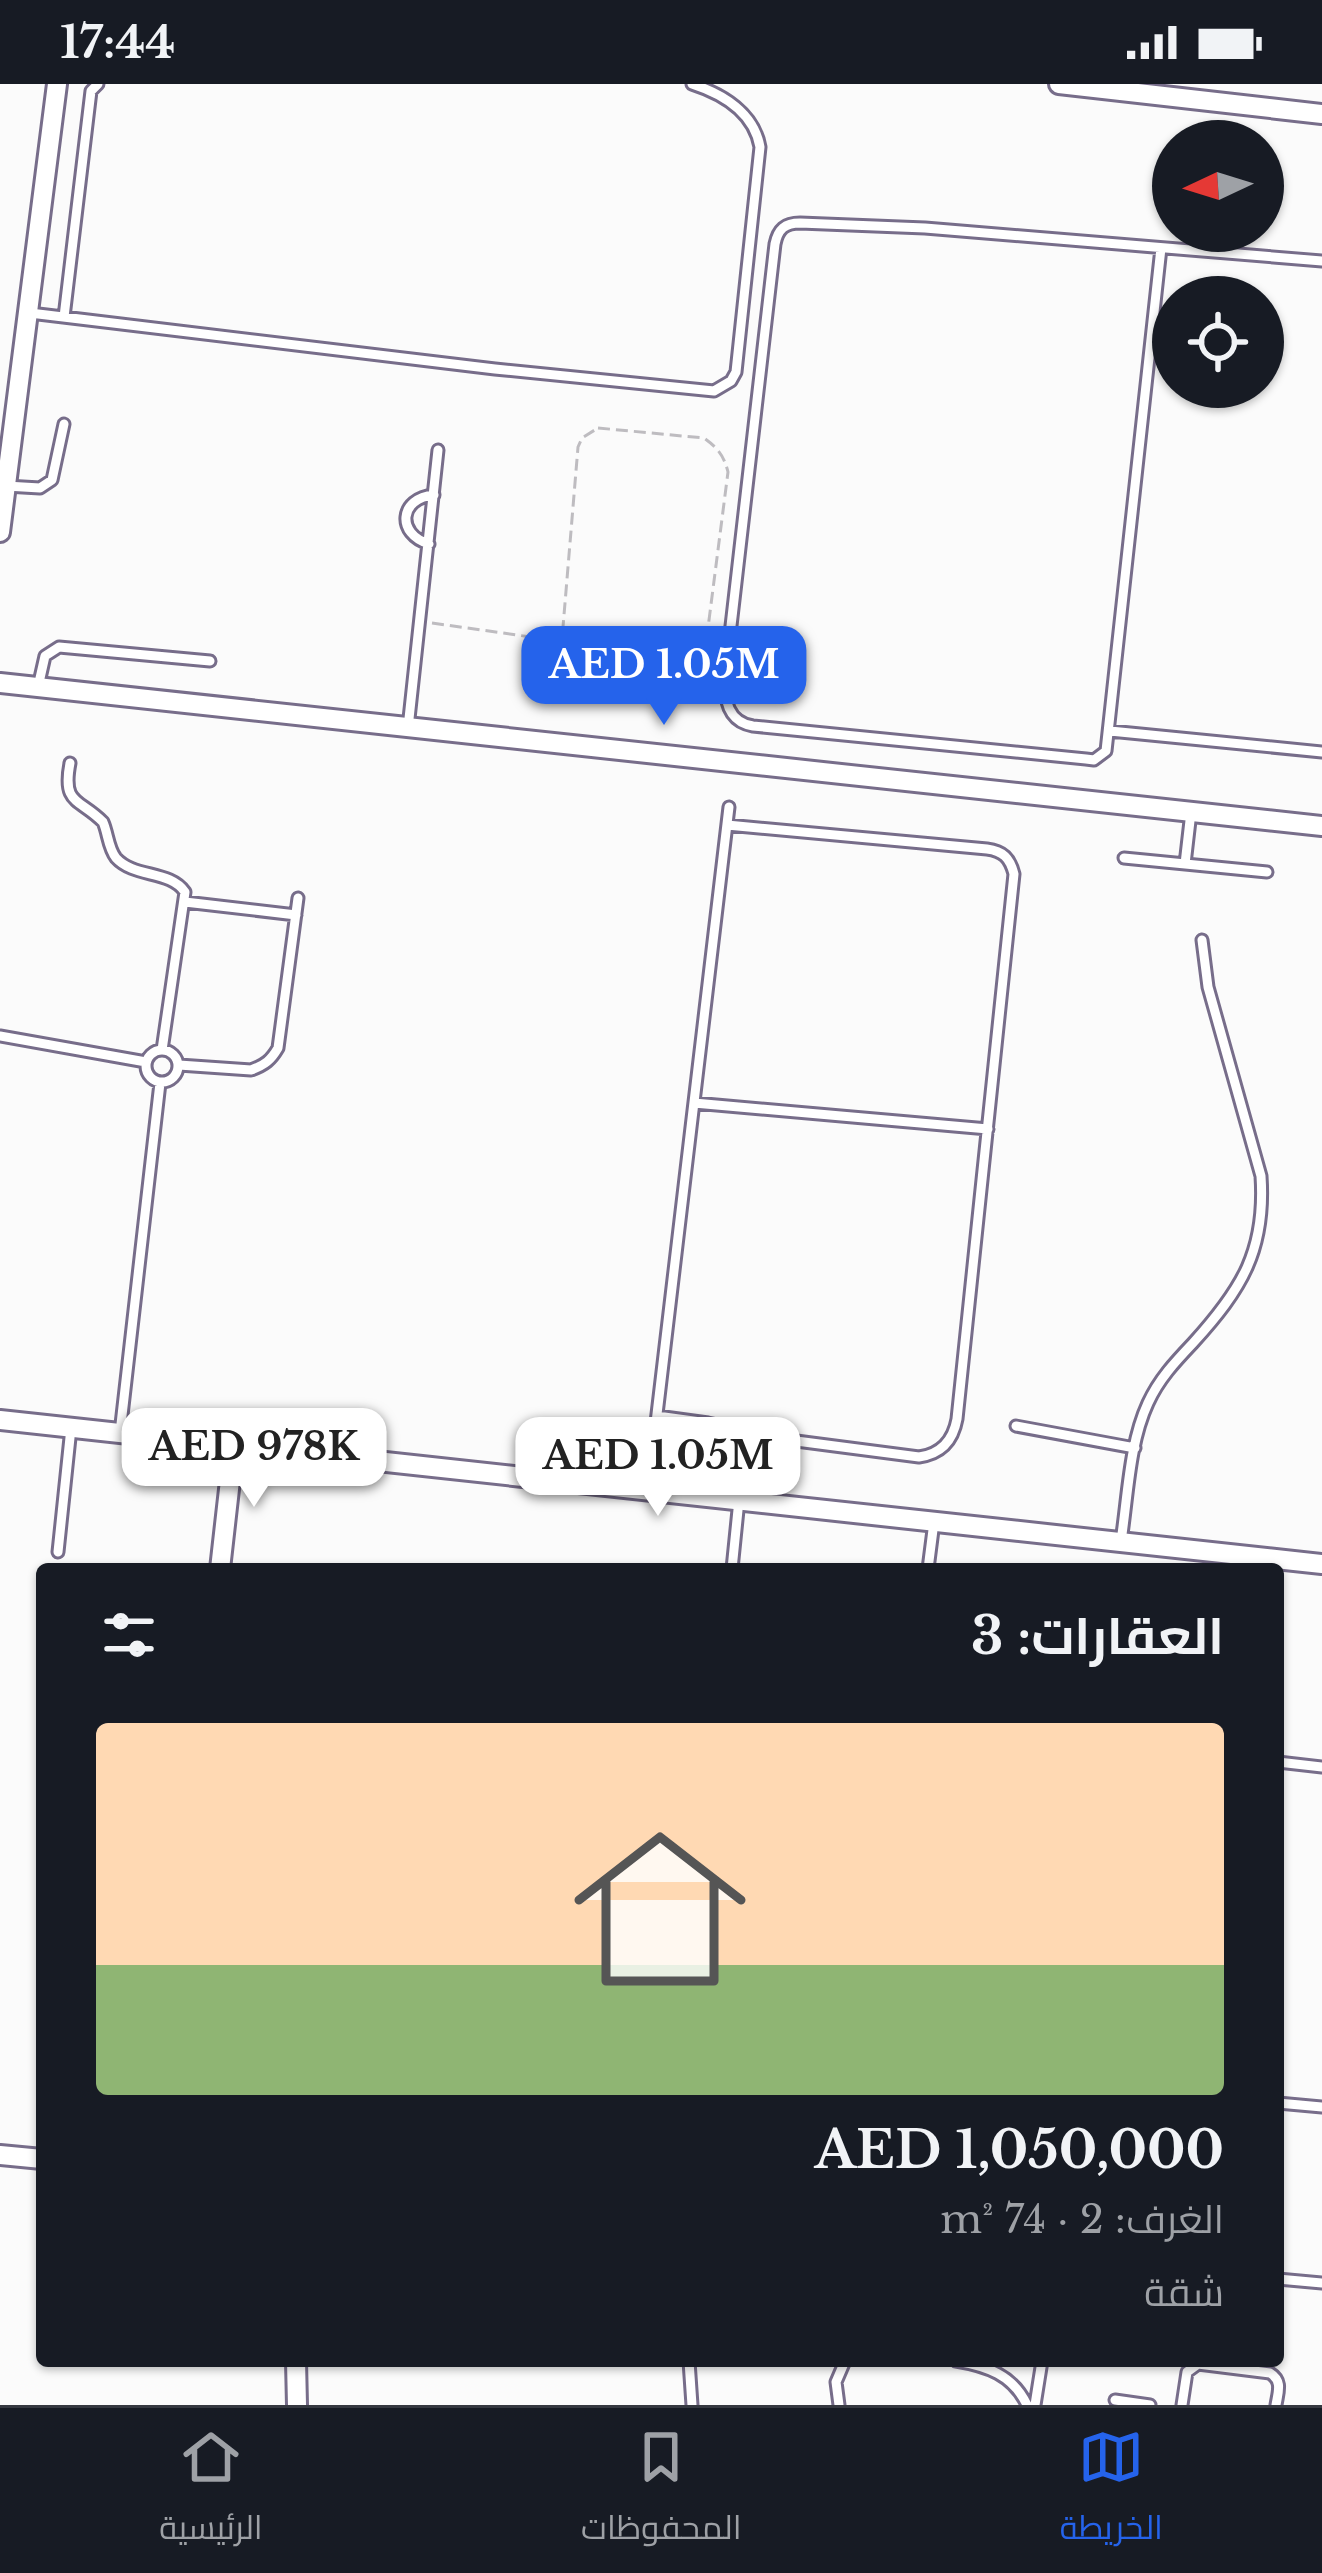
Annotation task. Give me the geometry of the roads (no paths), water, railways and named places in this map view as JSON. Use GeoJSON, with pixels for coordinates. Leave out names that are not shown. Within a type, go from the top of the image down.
{"type":"FeatureCollection","features":[{"type":"Feature","properties":{"kind":"street"},"geometry":{"type":"LineString","coordinates":[[0,532],[56,84]]}},
{"type":"Feature","properties":{"kind":"street"},"geometry":{"type":"LineString","coordinates":[[1059,84],[1130,88],[1322,114]]}},
{"type":"Feature","properties":{"kind":"street"},"geometry":{"type":"LineString","coordinates":[[0,683],[1322,826]]}},
{"type":"Feature","properties":{"kind":"street"},"geometry":{"type":"LineString","coordinates":[[0,1420],[1121,1542],[1221,1561],[1322,1564]]}},
{"type":"Feature","properties":{"kind":"street"},"geometry":{"type":"LineString","coordinates":[[221,1563],[234,1445]]}},
{"type":"Feature","properties":{"kind":"street"},"geometry":{"type":"LineString","coordinates":[[0,2155],[36,2158]]}},
{"type":"Feature","properties":{"kind":"street"},"geometry":{"type":"LineString","coordinates":[[296,2367],[297,2405]]}},
{"type":"Feature","properties":{"kind":"lane"},"geometry":{"type":"LineString","coordinates":[[64,317],[91,91],[98,84]]}},
{"type":"Feature","properties":{"kind":"lane"},"geometry":{"type":"LineString","coordinates":[[28,313],[495,369],[705,391],[724,388],[737,363],[760,147],[744,113],[692,84]]}},
{"type":"Feature","properties":{"kind":"lane"},"geometry":{"type":"LineString","coordinates":[[1152,247],[925,228],[800,223],[782,227],[775,244],[728,655],[725,698],[733,716],[745,725],[1094,760],[1106,751],[1161,252]]}},
{"type":"Feature","properties":{"kind":"lane"},"geometry":{"type":"LineString","coordinates":[[1211,252],[1322,261]]}},
{"type":"Feature","properties":{"kind":"lane"},"geometry":{"type":"LineString","coordinates":[[6,486],[40,488],[52,480],[64,424]]}},
{"type":"Feature","properties":{"kind":"lane"},"geometry":{"type":"LineString","coordinates":[[408,728],[438,450]]}},
{"type":"Feature","properties":{"kind":"lane"},"geometry":{"type":"LineString","coordinates":[[429,544],[410,533],[407,512],[413,502],[434,495]]}},
{"type":"Feature","properties":{"kind":"lane"},"geometry":{"type":"LineString","coordinates":[[38,687],[45,656],[59,646],[211,661]]}},
{"type":"Feature","properties":{"kind":"lane"},"geometry":{"type":"LineString","coordinates":[[1109,731],[1322,752]]}},
{"type":"Feature","properties":{"kind":"lane"},"geometry":{"type":"LineString","coordinates":[[70,764],[69,794],[104,822],[109,846],[118,860],[179,884],[185,892],[162,1050]]}},
{"type":"Feature","properties":{"kind":"lane"},"geometry":{"type":"LineString","coordinates":[[648,1490],[729,807]]}},
{"type":"Feature","properties":{"kind":"lane"},"geometry":{"type":"LineString","coordinates":[[1185,864],[1191,812]]}},
{"type":"Feature","properties":{"kind":"lane"},"geometry":{"type":"LineString","coordinates":[[657,1416],[919,1457],[941,1450],[950,1441],[957,1418],[1014,874],[1006,855],[987,849],[727,825]]}},
{"type":"Feature","properties":{"kind":"lane"},"geometry":{"type":"LineString","coordinates":[[1124,858],[1267,872]]}},
{"type":"Feature","properties":{"kind":"lane"},"geometry":{"type":"LineString","coordinates":[[178,1065],[251,1070],[272,1058],[278,1048],[298,898]]}},
{"type":"Feature","properties":{"kind":"lane"},"geometry":{"type":"LineString","coordinates":[[185,902],[296,915]]}},
{"type":"Feature","properties":{"kind":"lane"},"geometry":{"type":"LineString","coordinates":[[1121,1542],[1135,1448],[1147,1404],[1159,1382],[1234,1294],[1259,1238],[1261,1176],[1208,987],[1202,940]]}},
{"type":"Feature","properties":{"kind":"lane"},"geometry":{"type":"LineString","coordinates":[[0,1036],[146,1062]]}},
{"type":"Feature","properties":{"kind":"lane"},"geometry":{"type":"LineString","coordinates":[[162,1050],[171,1052],[178,1065],[173,1078],[160,1083],[150,1078],[146,1062],[162,1050]]}},
{"type":"Feature","properties":{"kind":"lane"},"geometry":{"type":"LineString","coordinates":[[120,1433],[160,1083]]}},
{"type":"Feature","properties":{"kind":"lane"},"geometry":{"type":"LineString","coordinates":[[694,1103],[988,1129]]}},
{"type":"Feature","properties":{"kind":"lane"},"geometry":{"type":"LineString","coordinates":[[1016,1426],[1135,1448]]}},
{"type":"Feature","properties":{"kind":"lane"},"geometry":{"type":"LineString","coordinates":[[58,1552],[71,1428]]}},
{"type":"Feature","properties":{"kind":"lane"},"geometry":{"type":"LineString","coordinates":[[733,1563],[739,1500]]}},
{"type":"Feature","properties":{"kind":"lane"},"geometry":{"type":"LineString","coordinates":[[929,1563],[934,1522]]}},
{"type":"Feature","properties":{"kind":"lane"},"geometry":{"type":"LineString","coordinates":[[1284,1763],[1322,1767]]}},
{"type":"Feature","properties":{"kind":"lane"},"geometry":{"type":"LineString","coordinates":[[1284,2103],[1322,2107]]}},
{"type":"Feature","properties":{"kind":"lane"},"geometry":{"type":"LineString","coordinates":[[1284,2279],[1322,2282]]}},
{"type":"Feature","properties":{"kind":"lane"},"geometry":{"type":"LineString","coordinates":[[689,2367],[692,2405]]}},
{"type":"Feature","properties":{"kind":"lane"},"geometry":{"type":"LineString","coordinates":[[839,2405],[836,2382],[842,2367]]}},
{"type":"Feature","properties":{"kind":"lane"},"geometry":{"type":"LineString","coordinates":[[987,2367],[1006,2378],[1031,2405]]}},
{"type":"Feature","properties":{"kind":"lane"},"geometry":{"type":"LineString","coordinates":[[1031,2405],[1040,2367]]}},
{"type":"Feature","properties":{"kind":"lane"},"geometry":{"type":"LineString","coordinates":[[1181,2405],[1187,2372],[1194,2367]]}},
{"type":"Feature","properties":{"kind":"lane"},"geometry":{"type":"LineString","coordinates":[[1222,2367],[1270,2373],[1278,2380],[1276,2405]]}},
{"type":"Feature","properties":{"kind":"lane"},"geometry":{"type":"LineString","coordinates":[[1115,2400],[1150,2405]]}}]}
